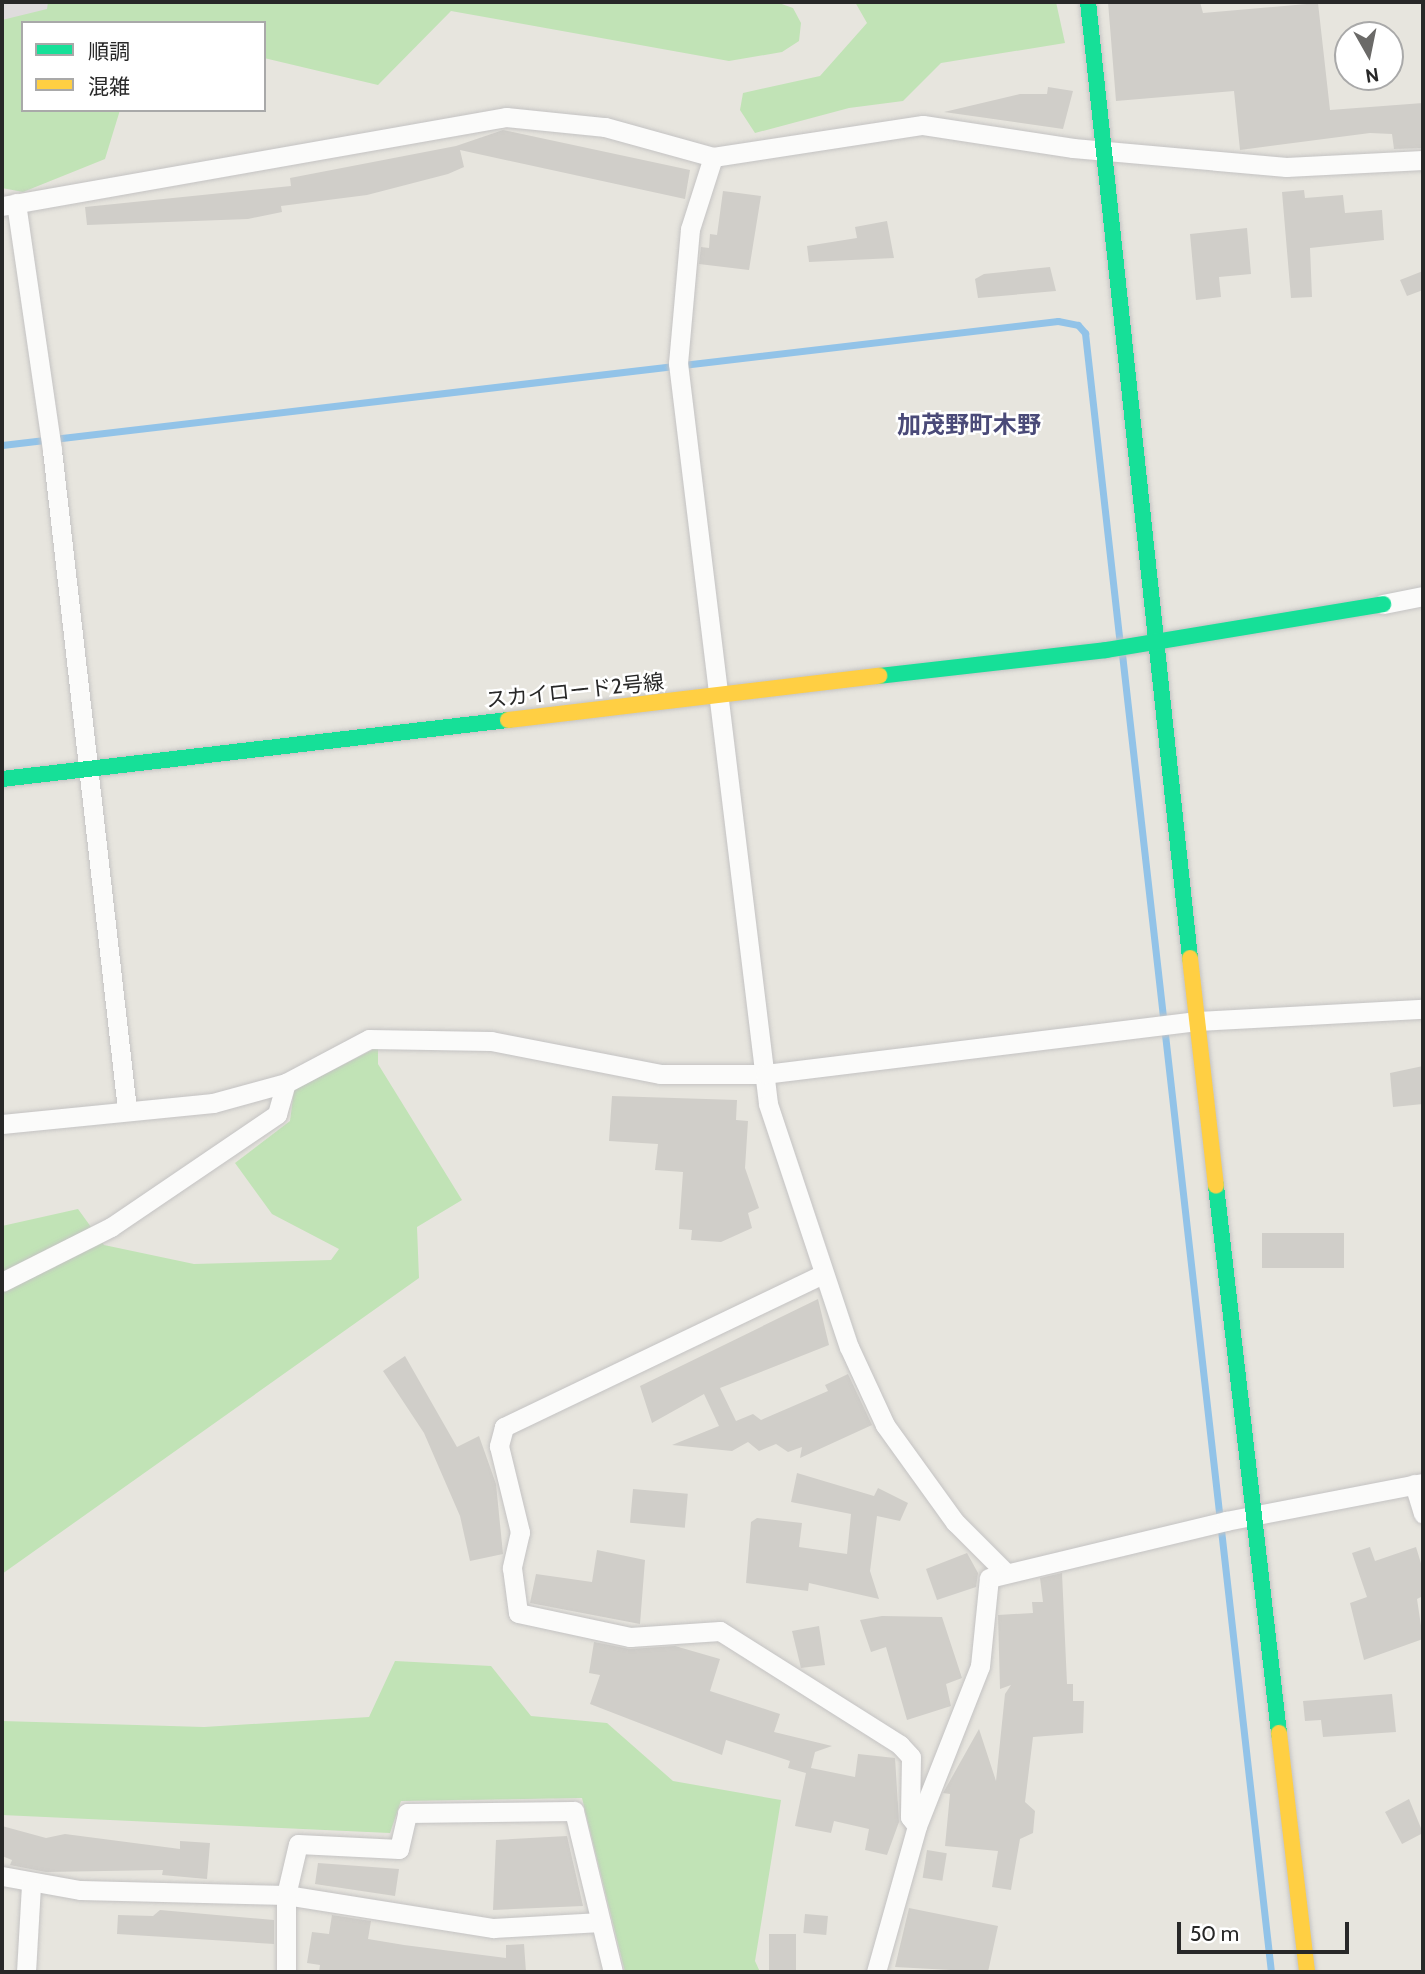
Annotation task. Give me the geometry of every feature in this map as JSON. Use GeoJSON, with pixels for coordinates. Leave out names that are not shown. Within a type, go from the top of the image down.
{"type":"FeatureCollection","features":[{"type":"Feature","properties":{"kind":"street"},"geometry":{"type":"LineString","coordinates":[[1088,2],[1153,643],[1307,1972]]}},
{"type":"Feature","properties":{"kind":"street"},"geometry":{"type":"LineString","coordinates":[[127,1109],[90,766],[50,439],[9,205],[506,117],[605,127],[713,157],[923,125],[1286,167],[1423,160]]}},
{"type":"Feature","properties":{"kind":"street"},"geometry":{"type":"LineString","coordinates":[[713,157],[690,229],[678,367],[768,1104],[823,1274],[886,1425],[955,1522],[1003,1570]]}},
{"type":"Feature","properties":{"kind":"street"},"geometry":{"type":"LineString","coordinates":[[1383,604],[1423,596]]}},
{"type":"Feature","properties":{"kind":"street","name":"スカイロード2号線"},"geometry":{"type":"LineString","coordinates":[[2,779],[90,766],[1106,650],[1383,604]]}},
{"type":"Feature","properties":{"kind":"street"},"geometry":{"type":"LineString","coordinates":[[2,1124],[127,1109],[213,1103],[286,1083],[369,1039],[414,1037],[572,1052],[660,1074],[765,1074],[1198,1021],[1423,1009]]}},
{"type":"Feature","properties":{"kind":"street"},"geometry":{"type":"LineString","coordinates":[[2,1282],[111,1227],[277,1114],[286,1083]]}},
{"type":"Feature","properties":{"kind":"street"},"geometry":{"type":"LineString","coordinates":[[823,1274],[504,1427],[499,1447],[520,1532],[512,1568],[517,1613],[630,1637],[720,1631],[900,1745],[911,1757],[909,1817],[917,1826]]}},
{"type":"Feature","properties":{"kind":"street"},"geometry":{"type":"LineString","coordinates":[[876,1972],[917,1826],[980,1666],[989,1578],[1003,1570],[1219,1522],[1418,1484],[1423,1514]]}},
{"type":"Feature","properties":{"kind":"street"},"geometry":{"type":"LineString","coordinates":[[286,1972],[286,1895],[298,1844],[399,1849],[407,1813],[574,1811],[613,1972]]}},
{"type":"Feature","properties":{"kind":"street"},"geometry":{"type":"LineString","coordinates":[[2,1875],[32,1885],[286,1895],[493,1928],[601,1922]]}},
{"type":"Feature","properties":{"kind":"street"},"geometry":{"type":"LineString","coordinates":[[26,1972],[32,1885]]}},
{"type":"Feature","properties":{"kind":"shaded area"},"geometry":{"type":"Polygon","coordinates":[[[2,2],[84,2],[37,21],[21,21],[21,27],[2,35],[2,2]]]}},
{"type":"Feature","properties":{"kind":"green space"},"geometry":{"type":"Polygon","coordinates":[[[48,2],[776,2],[793,8],[801,23],[799,41],[782,52],[729,61],[451,11],[378,85],[266,58],[266,21],[21,21],[21,112],[119,112],[105,159],[23,192],[2,188],[2,20],[47,9],[48,2]]]}},
{"type":"Feature","properties":{"kind":"green space"},"geometry":{"type":"Polygon","coordinates":[[[855,2],[1056,2],[1065,43],[941,63],[903,101],[849,108],[755,133],[740,110],[743,93],[820,76],[867,23],[855,2]]]}},
{"type":"Feature","properties":{"kind":"green space"},"geometry":{"type":"Polygon","coordinates":[[[378,1047],[378,1064],[462,1200],[417,1227],[419,1278],[2,1574],[2,1226],[78,1209],[104,1245],[194,1264],[331,1260],[339,1249],[272,1214],[235,1163],[290,1121],[294,1090],[378,1047]]]}},
{"type":"Feature","properties":{"kind":"green space"},"geometry":{"type":"Polygon","coordinates":[[[395,1661],[491,1666],[531,1716],[607,1723],[673,1781],[781,1800],[755,1961],[760,1972],[625,1972],[582,1798],[401,1801],[390,1833],[2,1815],[2,1721],[204,1727],[369,1717],[395,1661]]]}},
{"type":"Feature","properties":{"kind":"building"},"geometry":{"type":"Polygon","coordinates":[[[1108,2],[1200,2],[1203,13],[1318,3],[1330,110],[1423,103],[1423,148],[1394,149],[1392,134],[1370,133],[1240,150],[1234,91],[1116,101],[1108,2]]]}},
{"type":"Feature","properties":{"kind":"building"},"geometry":{"type":"Polygon","coordinates":[[[1048,87],[1073,91],[1063,129],[944,112],[1020,94],[1047,94],[1048,87]]]}},
{"type":"Feature","properties":{"kind":"building"},"geometry":{"type":"Polygon","coordinates":[[[503,130],[690,170],[685,199],[460,150],[464,167],[448,174],[367,195],[281,206],[282,212],[248,219],[87,225],[85,207],[291,186],[290,178],[456,146],[503,130]]]}},
{"type":"Feature","properties":{"kind":"building"},"geometry":{"type":"Polygon","coordinates":[[[1304,190],[1305,198],[1343,195],[1345,213],[1382,210],[1384,240],[1310,248],[1312,297],[1291,298],[1282,192],[1304,190]]]}},
{"type":"Feature","properties":{"kind":"building"},"geometry":{"type":"Polygon","coordinates":[[[723,191],[761,196],[749,270],[699,264],[701,247],[709,248],[710,234],[717,235],[723,191]]]}},
{"type":"Feature","properties":{"kind":"building"},"geometry":{"type":"Polygon","coordinates":[[[887,221],[894,258],[809,262],[807,246],[857,238],[855,227],[887,221]]]}},
{"type":"Feature","properties":{"kind":"building"},"geometry":{"type":"Polygon","coordinates":[[[1247,228],[1251,274],[1219,277],[1221,297],[1196,300],[1190,234],[1247,228]]]}},
{"type":"Feature","properties":{"kind":"building"},"geometry":{"type":"Polygon","coordinates":[[[1050,267],[1056,291],[978,298],[975,279],[984,274],[1050,267]]]}},
{"type":"Feature","properties":{"kind":"building"},"geometry":{"type":"Polygon","coordinates":[[[1423,271],[1423,290],[1407,296],[1400,280],[1423,271]]]}},
{"type":"Feature","properties":{"kind":"building"},"geometry":{"type":"Polygon","coordinates":[[[1423,1066],[1423,1104],[1393,1107],[1390,1073],[1423,1066]]]}},
{"type":"Feature","properties":{"kind":"building"},"geometry":{"type":"Polygon","coordinates":[[[612,1096],[737,1100],[736,1120],[748,1121],[745,1168],[759,1208],[748,1213],[752,1228],[721,1242],[691,1240],[692,1230],[679,1229],[683,1172],[655,1170],[658,1144],[609,1141],[612,1096]]]}},
{"type":"Feature","properties":{"kind":"building"},"geometry":{"type":"Polygon","coordinates":[[[1262,1233],[1344,1233],[1344,1268],[1262,1268],[1262,1233]]]}},
{"type":"Feature","properties":{"kind":"building"},"geometry":{"type":"Polygon","coordinates":[[[818,1299],[829,1345],[720,1388],[736,1421],[753,1414],[761,1420],[828,1391],[825,1385],[848,1374],[872,1425],[800,1458],[802,1447],[788,1452],[776,1444],[759,1451],[748,1442],[732,1451],[672,1445],[719,1426],[704,1394],[652,1423],[640,1386],[818,1299]]]}},
{"type":"Feature","properties":{"kind":"building"},"geometry":{"type":"Polygon","coordinates":[[[405,1356],[457,1447],[479,1436],[496,1484],[503,1554],[470,1561],[460,1516],[424,1433],[383,1371],[405,1356]]]}},
{"type":"Feature","properties":{"kind":"building"},"geometry":{"type":"Polygon","coordinates":[[[797,1473],[874,1496],[878,1488],[908,1503],[900,1521],[877,1516],[870,1571],[879,1599],[809,1583],[808,1591],[746,1583],[751,1522],[757,1518],[802,1523],[799,1547],[847,1554],[851,1514],[791,1502],[797,1473]]]}},
{"type":"Feature","properties":{"kind":"building"},"geometry":{"type":"Polygon","coordinates":[[[633,1489],[688,1494],[685,1528],[630,1523],[633,1489]]]}},
{"type":"Feature","properties":{"kind":"building"},"geometry":{"type":"Polygon","coordinates":[[[1370,1547],[1375,1561],[1416,1547],[1423,1570],[1423,1596],[1417,1599],[1423,1639],[1364,1660],[1350,1603],[1367,1597],[1352,1553],[1370,1547]]]}},
{"type":"Feature","properties":{"kind":"building"},"geometry":{"type":"Polygon","coordinates":[[[597,1550],[645,1560],[640,1624],[530,1603],[536,1574],[592,1582],[597,1550]]]}},
{"type":"Feature","properties":{"kind":"building"},"geometry":{"type":"Polygon","coordinates":[[[967,1553],[978,1573],[976,1587],[937,1600],[926,1569],[967,1553]]]}},
{"type":"Feature","properties":{"kind":"building"},"geometry":{"type":"Polygon","coordinates":[[[1062,1573],[1067,1684],[1073,1684],[1073,1701],[1084,1701],[1083,1733],[1033,1737],[1025,1802],[1035,1811],[1033,1833],[1020,1839],[1011,1890],[992,1887],[998,1851],[945,1846],[950,1794],[943,1793],[979,1729],[996,1781],[1005,1694],[1011,1685],[1000,1689],[998,1615],[1033,1613],[1032,1602],[1043,1602],[1040,1578],[1062,1573]]]}},
{"type":"Feature","properties":{"kind":"building"},"geometry":{"type":"Polygon","coordinates":[[[882,1616],[942,1617],[962,1678],[946,1684],[951,1706],[907,1720],[886,1647],[871,1652],[860,1620],[882,1616]]]}},
{"type":"Feature","properties":{"kind":"building"},"geometry":{"type":"Polygon","coordinates":[[[819,1626],[825,1665],[801,1668],[792,1631],[819,1626]]]}},
{"type":"Feature","properties":{"kind":"building"},"geometry":{"type":"Polygon","coordinates":[[[594,1642],[630,1649],[675,1646],[720,1659],[710,1691],[780,1714],[774,1732],[832,1746],[815,1752],[811,1768],[855,1777],[858,1754],[895,1758],[899,1822],[887,1855],[865,1850],[869,1829],[834,1821],[831,1833],[795,1826],[806,1773],[788,1768],[790,1761],[726,1740],[722,1755],[590,1704],[600,1675],[589,1673],[594,1642]]]}},
{"type":"Feature","properties":{"kind":"building"},"geometry":{"type":"Polygon","coordinates":[[[1392,1694],[1396,1732],[1323,1737],[1321,1720],[1305,1721],[1303,1701],[1392,1694]]]}},
{"type":"Feature","properties":{"kind":"building"},"geometry":{"type":"Polygon","coordinates":[[[1409,1799],[1423,1833],[1402,1844],[1385,1812],[1409,1799]]]}},
{"type":"Feature","properties":{"kind":"building"},"geometry":{"type":"Polygon","coordinates":[[[2,1826],[46,1838],[65,1834],[180,1849],[180,1841],[210,1843],[207,1879],[162,1875],[163,1870],[46,1872],[10,1865],[12,1860],[2,1856],[2,1826]]]}},
{"type":"Feature","properties":{"kind":"building"},"geometry":{"type":"Polygon","coordinates":[[[567,1836],[583,1906],[493,1910],[496,1840],[567,1836]]]}},
{"type":"Feature","properties":{"kind":"building"},"geometry":{"type":"Polygon","coordinates":[[[927,1850],[947,1853],[942,1881],[923,1878],[927,1850]]]}},
{"type":"Feature","properties":{"kind":"building"},"geometry":{"type":"Polygon","coordinates":[[[318,1863],[399,1869],[395,1896],[315,1884],[318,1863]]]}},
{"type":"Feature","properties":{"kind":"building"},"geometry":{"type":"Polygon","coordinates":[[[909,1908],[998,1926],[988,1972],[895,1967],[909,1908]]]}},
{"type":"Feature","properties":{"kind":"building"},"geometry":{"type":"Polygon","coordinates":[[[160,1910],[274,1920],[274,1944],[117,1934],[118,1915],[153,1916],[160,1910]]]}},
{"type":"Feature","properties":{"kind":"building"},"geometry":{"type":"Polygon","coordinates":[[[805,1914],[828,1916],[826,1935],[803,1933],[805,1914]]]}},
{"type":"Feature","properties":{"kind":"building"},"geometry":{"type":"Polygon","coordinates":[[[332,1915],[371,1921],[368,1939],[404,1945],[506,1958],[506,1945],[524,1944],[526,1972],[319,1972],[320,1965],[307,1963],[312,1932],[329,1934],[332,1915]]]}},
{"type":"Feature","properties":{"kind":"building"},"geometry":{"type":"Polygon","coordinates":[[[769,1934],[796,1934],[796,1972],[769,1972],[769,1934]]]}},
{"type":"Feature","properties":{"kind":"waterway"},"geometry":{"type":"LineString","coordinates":[[2,445],[1058,321],[1078,325],[1085,333],[1120,643]]}},
{"type":"Feature","properties":{"kind":"waterway"},"geometry":{"type":"LineString","coordinates":[[1122,654],[1271,1972]]}},
{"type":"Feature","properties":{"kind":"traffic: fast"},"geometry":{"type":"LineString","coordinates":[[1088,2],[1190,958]]}},
{"type":"Feature","properties":{"kind":"traffic: fast"},"geometry":{"type":"LineString","coordinates":[[879,676],[1106,650],[1383,604]]}},
{"type":"Feature","properties":{"kind":"traffic: fast"},"geometry":{"type":"LineString","coordinates":[[2,779],[508,720]]}},
{"type":"Feature","properties":{"kind":"traffic: fast"},"geometry":{"type":"LineString","coordinates":[[1216,1186],[1279,1733]]}},
{"type":"Feature","properties":{"kind":"traffic: slow"},"geometry":{"type":"LineString","coordinates":[[508,720],[879,676]]}},
{"type":"Feature","properties":{"kind":"traffic: slow"},"geometry":{"type":"LineString","coordinates":[[1190,958],[1216,1186]]}},
{"type":"Feature","properties":{"kind":"traffic: slow"},"geometry":{"type":"LineString","coordinates":[[1279,1733],[1307,1972]]}},
{"type":"Feature","properties":{"kind":"district","name":"加茂野町木野"},"geometry":{"type":"Point","coordinates":[969,425]}}]}
